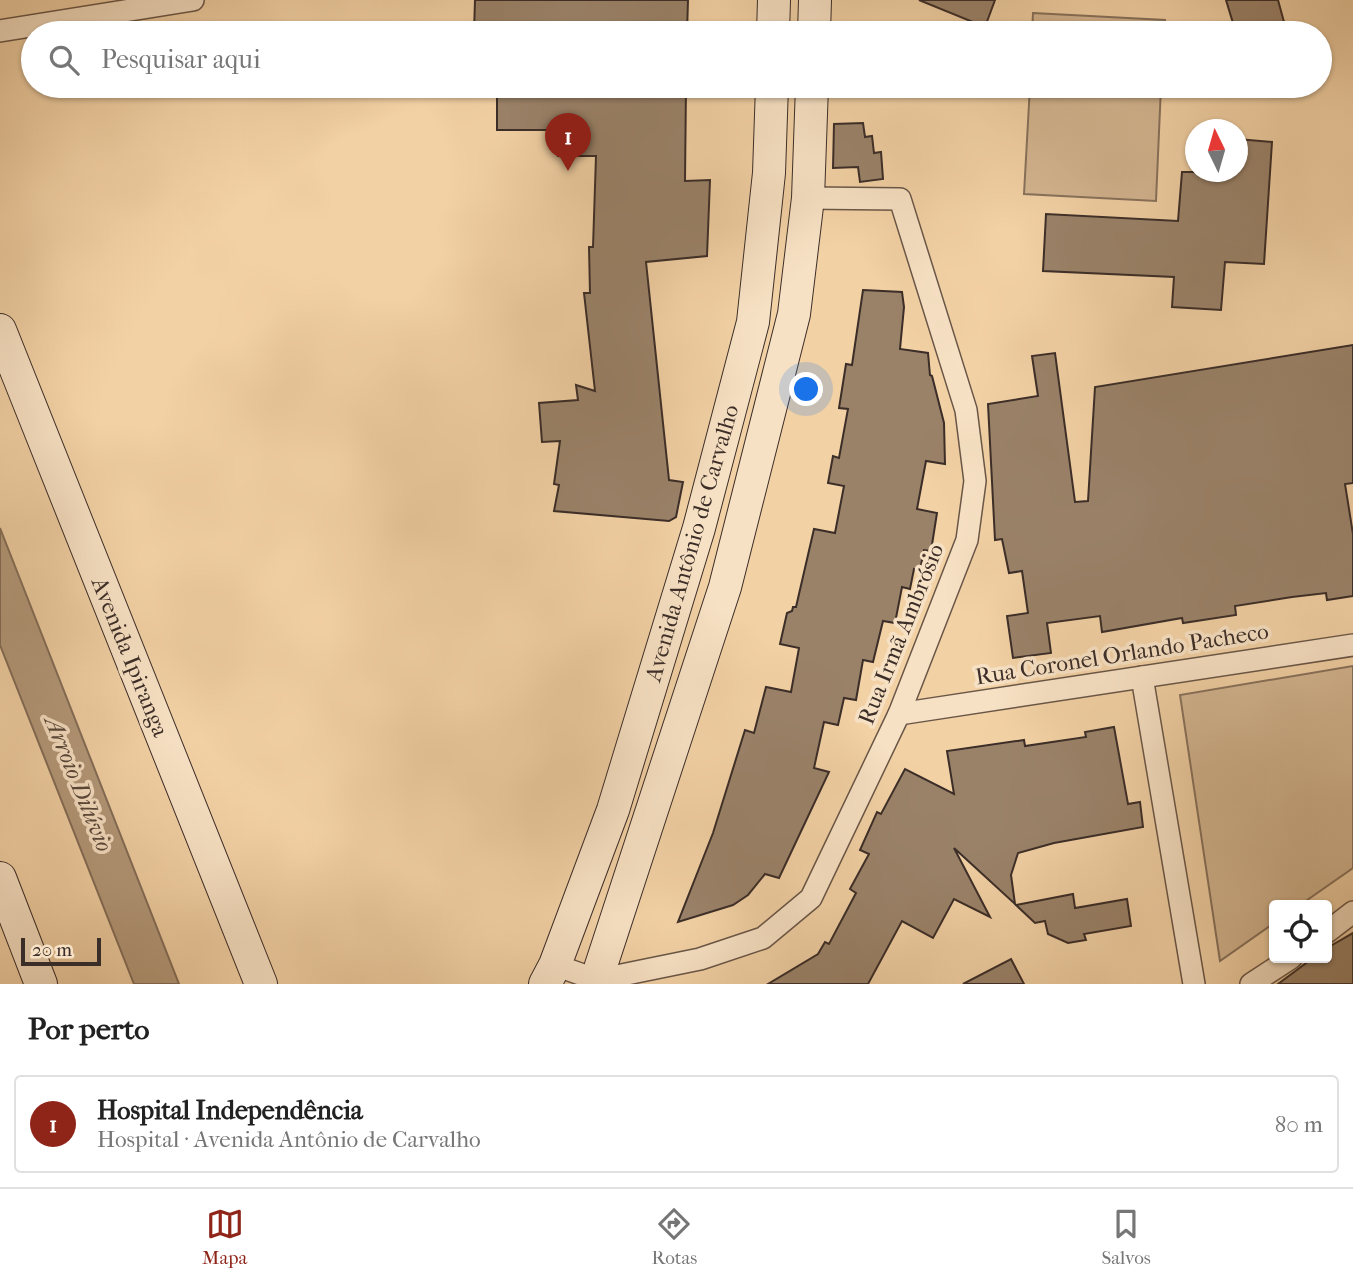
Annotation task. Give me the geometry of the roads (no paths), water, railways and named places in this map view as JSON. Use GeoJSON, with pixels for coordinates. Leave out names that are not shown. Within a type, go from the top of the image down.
{"type":"FeatureCollection","features":[{"type":"Feature","properties":{"kind":"main road"},"geometry":{"type":"LineString","coordinates":[[773,21],[774,0]]}},
{"type":"Feature","properties":{"kind":"main road"},"geometry":{"type":"LineString","coordinates":[[814,21],[815,0]]}},
{"type":"Feature","properties":{"kind":"main road","name":"Avenida Antônio de Carvalho"},"geometry":{"type":"LineString","coordinates":[[550,974],[621,786],[699,528],[753,322],[769,173],[772,98]]}},
{"type":"Feature","properties":{"kind":"main road","name":"Avenida Antônio de Carvalho"},"geometry":{"type":"LineString","coordinates":[[596,982],[725,587],[794,314],[808,198],[812,98]]}},
{"type":"Feature","properties":{"kind":"main road","name":"Avenida Ipiranga"},"geometry":{"type":"LineString","coordinates":[[0,330],[261,984]]}},
{"type":"Feature","properties":{"kind":"main road"},"geometry":{"type":"LineString","coordinates":[[0,878],[41,984]]}},
{"type":"Feature","properties":{"kind":"street"},"geometry":{"type":"LineString","coordinates":[[62,21],[193,0]]}},
{"type":"Feature","properties":{"kind":"street"},"geometry":{"type":"LineString","coordinates":[[0,31],[21,28]]}},
{"type":"Feature","properties":{"kind":"street","name":"Rua Irmã Ambrósio"},"geometry":{"type":"LineString","coordinates":[[596,982],[699,959],[764,938],[811,898],[899,714],[967,540],[975,481],[966,410],[901,199],[808,198]]}},
{"type":"Feature","properties":{"kind":"street","name":"Rua Coronel Orlando Pacheco"},"geometry":{"type":"LineString","coordinates":[[899,714],[1353,645]]}},
{"type":"Feature","properties":{"kind":"street"},"geometry":{"type":"LineString","coordinates":[[1142,677],[1194,984]]}},
{"type":"Feature","properties":{"kind":"street"},"geometry":{"type":"LineString","coordinates":[[1332,928],[1353,912]]}},
{"type":"Feature","properties":{"kind":"street"},"geometry":{"type":"LineString","coordinates":[[1251,984],[1283,963]]}},
{"type":"Feature","properties":{"kind":"street"},"geometry":{"type":"LineString","coordinates":[[550,974],[596,982]]}},
{"type":"Feature","properties":{"kind":"water","name":"Arroio Dilúvio"},"geometry":{"type":"Polygon","coordinates":[[[0,528],[179,984],[134,984],[0,645],[0,528]]]}},
{"type":"Feature","properties":{"kind":"place","name":"Hospital Independência"},"geometry":{"type":"Point","coordinates":[568,171]}}]}
